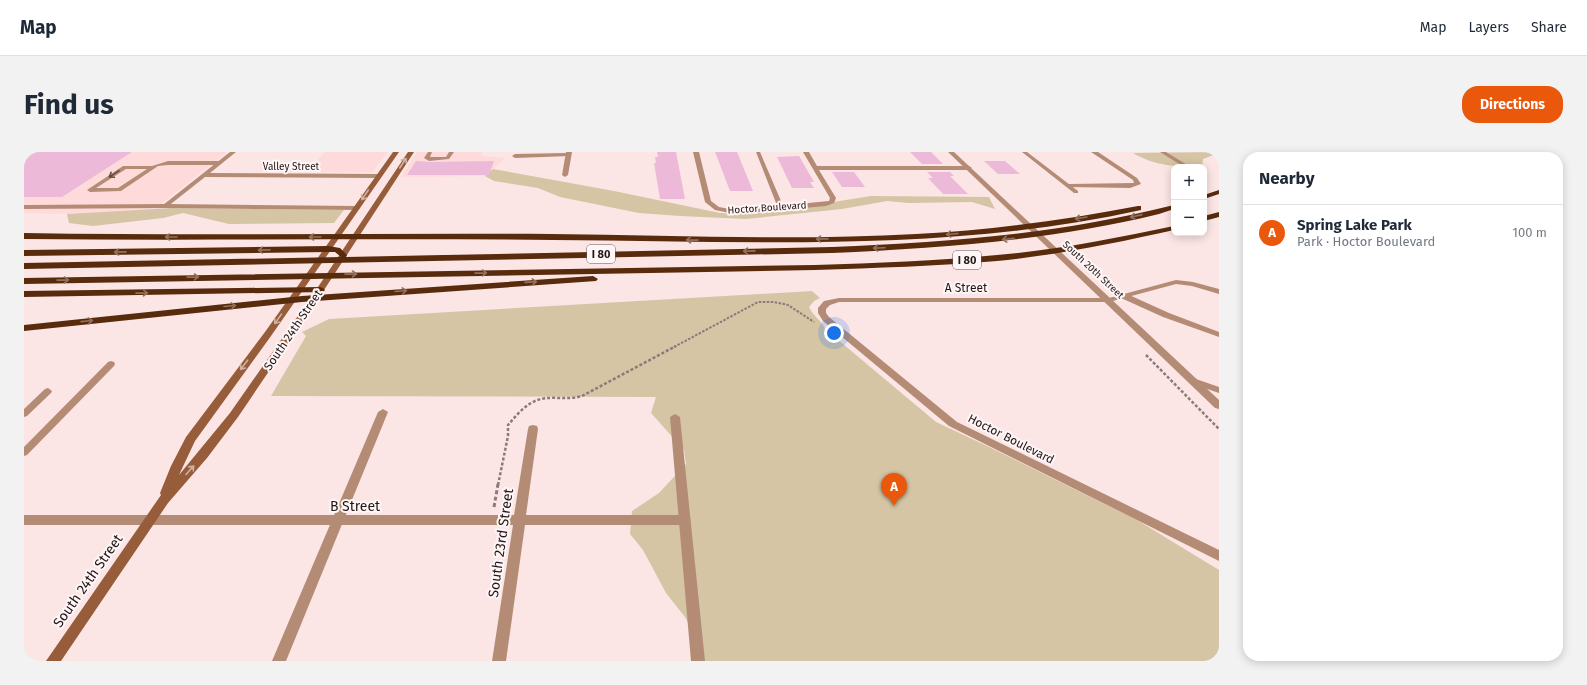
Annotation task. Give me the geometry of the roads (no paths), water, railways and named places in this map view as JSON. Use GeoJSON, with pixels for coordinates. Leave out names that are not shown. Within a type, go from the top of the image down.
{"type":"FeatureCollection","features":[{"type":"Feature","properties":{"kind":"highway"},"geometry":{"type":"LineString","coordinates":[[1207,195],[1219,192]]}},
{"type":"Feature","properties":{"kind":"highway"},"geometry":{"type":"LineString","coordinates":[[24,237],[489,237],[716,240],[891,238],[954,234],[1017,227],[1125,211],[1171,201]]}},
{"type":"Feature","properties":{"kind":"highway","name":"I 80"},"geometry":{"type":"LineString","coordinates":[[24,266],[832,250],[919,246],[990,241],[1058,232],[1122,220],[1171,208]]}},
{"type":"Feature","properties":{"kind":"highway"},"geometry":{"type":"LineString","coordinates":[[1207,218],[1219,214]]}},
{"type":"Feature","properties":{"kind":"highway","name":"I 80"},"geometry":{"type":"LineString","coordinates":[[24,281],[757,268],[918,263],[997,258],[1105,243],[1171,229]]}},
{"type":"Feature","properties":{"kind":"highway"},"geometry":{"type":"LineString","coordinates":[[24,253],[328,249],[337,250],[343,255]]}},
{"type":"Feature","properties":{"kind":"highway"},"geometry":{"type":"LineString","coordinates":[[24,328],[224,307],[388,292],[757,268]]}},
{"type":"Feature","properties":{"kind":"highway"},"geometry":{"type":"LineString","coordinates":[[24,294],[320,290]]}},
{"type":"Feature","properties":{"kind":"main road","name":"South 24th Street"},"geometry":{"type":"LineString","coordinates":[[164,500],[177,466],[190,440],[268,334],[396,152]]}},
{"type":"Feature","properties":{"kind":"main road","name":"South 24th Street"},"geometry":{"type":"LineString","coordinates":[[53,661],[164,500],[203,455],[234,415],[320,290],[411,152]]}},
{"type":"Feature","properties":{"kind":"street"},"geometry":{"type":"LineString","coordinates":[[165,206],[233,152]]}},
{"type":"Feature","properties":{"kind":"street","name":"Hoctor Boulevard"},"geometry":{"type":"LineString","coordinates":[[696,152],[708,202],[712,206],[727,212],[826,204],[832,202],[833,198],[816,168]]}},
{"type":"Feature","properties":{"kind":"street"},"geometry":{"type":"LineString","coordinates":[[806,152],[816,168],[969,168]]}},
{"type":"Feature","properties":{"kind":"street","name":"South 20th Street"},"geometry":{"type":"LineString","coordinates":[[952,152],[1219,406]]}},
{"type":"Feature","properties":{"kind":"street"},"geometry":{"type":"LineString","coordinates":[[1068,186],[1130,186],[1138,184],[1135,179],[1094,152]]}},
{"type":"Feature","properties":{"kind":"street"},"geometry":{"type":"LineString","coordinates":[[565,175],[569,154]]}},
{"type":"Feature","properties":{"kind":"street","name":"Valley Street"},"geometry":{"type":"LineString","coordinates":[[204,175],[378,176]]}},
{"type":"Feature","properties":{"kind":"street","name":"A Street"},"geometry":{"type":"LineString","coordinates":[[825,304],[839,300],[1109,300],[1176,282],[1193,284],[1219,292]]}},
{"type":"Feature","properties":{"kind":"street","name":"Hoctor Boulevard"},"geometry":{"type":"LineString","coordinates":[[825,304],[822,308],[822,313],[826,319],[953,424],[1219,556]]}},
{"type":"Feature","properties":{"kind":"street"},"geometry":{"type":"LineString","coordinates":[[1193,381],[1219,390]]}},
{"type":"Feature","properties":{"kind":"street","name":"South 23rd Street"},"geometry":{"type":"LineString","coordinates":[[499,661],[533,429]]}},
{"type":"Feature","properties":{"kind":"street","name":"B Street"},"geometry":{"type":"LineString","coordinates":[[24,520],[685,520]]}},
{"type":"Feature","properties":{"kind":"lane"},"geometry":{"type":"LineString","coordinates":[[430,152],[427,158],[429,159],[447,158],[452,152]]}},
{"type":"Feature","properties":{"kind":"lane"},"geometry":{"type":"LineString","coordinates":[[758,152],[781,208]]}},
{"type":"Feature","properties":{"kind":"lane"},"geometry":{"type":"LineString","coordinates":[[1024,152],[1076,192]]}},
{"type":"Feature","properties":{"kind":"lane"},"geometry":{"type":"LineString","coordinates":[[1162,152],[1183,164]]}},
{"type":"Feature","properties":{"kind":"lane"},"geometry":{"type":"LineString","coordinates":[[515,156],[569,154]]}},
{"type":"Feature","properties":{"kind":"lane"},"geometry":{"type":"LineString","coordinates":[[151,167],[118,190],[90,190],[125,167],[151,167],[168,163],[219,163]]}},
{"type":"Feature","properties":{"kind":"lane"},"geometry":{"type":"LineString","coordinates":[[24,207],[165,206],[357,208]]}},
{"type":"Feature","properties":{"kind":"lane"},"geometry":{"type":"LineString","coordinates":[[1124,296],[1166,315],[1219,335]]}},
{"type":"Feature","properties":{"kind":"lane"},"geometry":{"type":"LineString","coordinates":[[24,453],[111,364]]}},
{"type":"Feature","properties":{"kind":"lane"},"geometry":{"type":"LineString","coordinates":[[24,414],[48,391]]}},
{"type":"Feature","properties":{"kind":"lane"},"geometry":{"type":"LineString","coordinates":[[279,661],[383,412]]}},
{"type":"Feature","properties":{"kind":"lane"},"geometry":{"type":"LineString","coordinates":[[674,417],[698,661]]}},
{"type":"Feature","properties":{"kind":"place","name":"Spring Lake Park"},"geometry":{"type":"Point","coordinates":[894,506]}}]}
